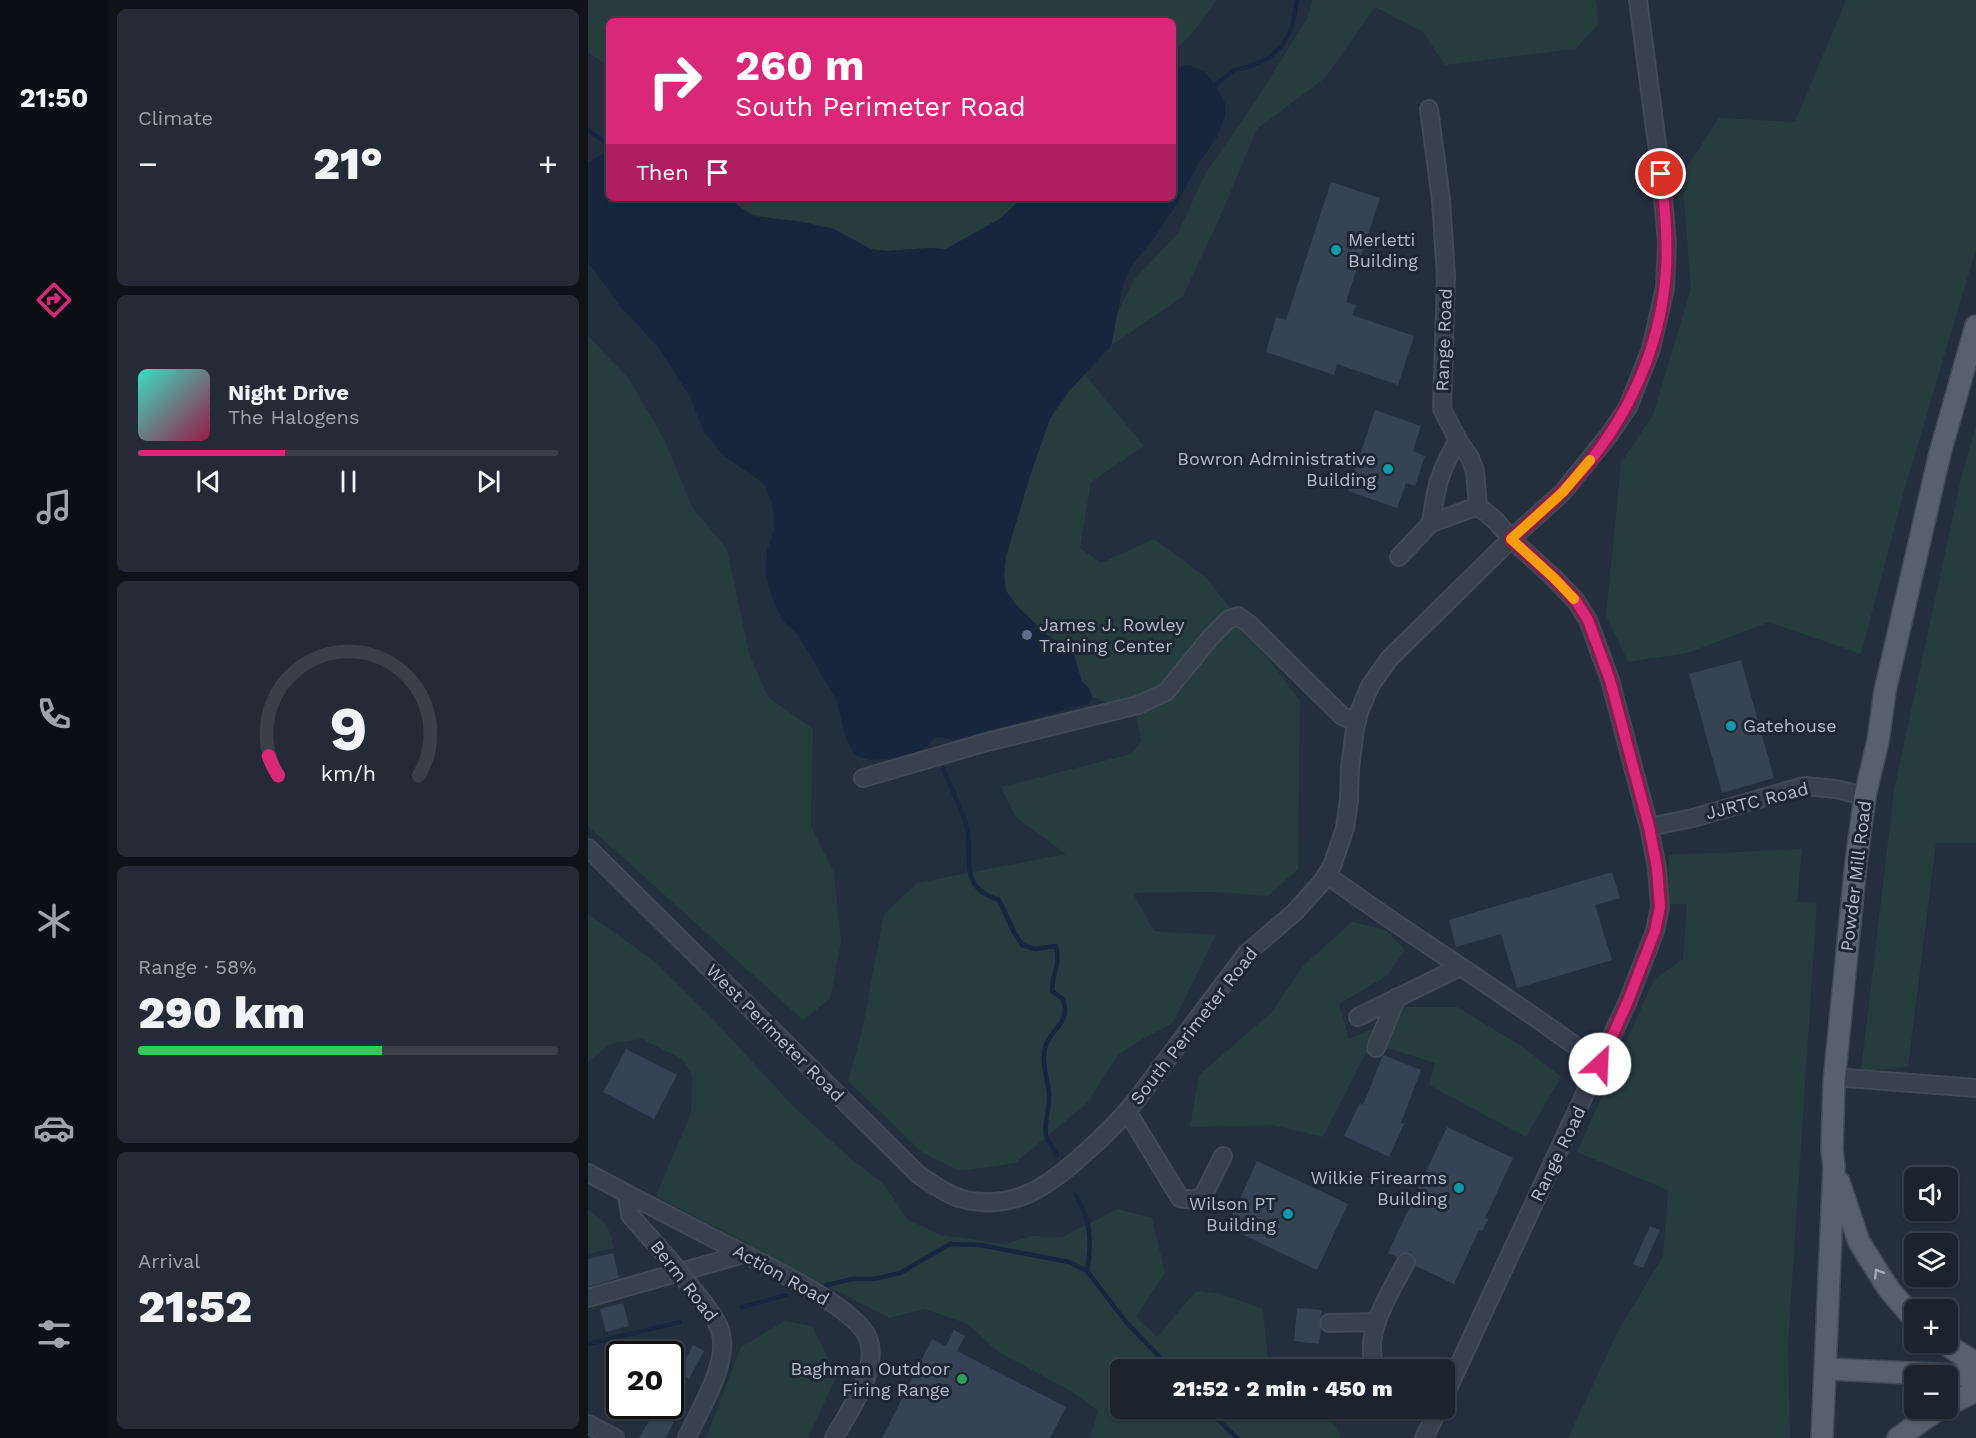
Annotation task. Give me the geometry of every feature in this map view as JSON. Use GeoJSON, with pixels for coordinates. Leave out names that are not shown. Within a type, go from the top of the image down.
{"type":"FeatureCollection","features":[{"type":"Feature","properties":{"kind":"main road","name":"Powder Mill Road"},"geometry":{"type":"LineString","coordinates":[[1822,1438],[1834,1166],[1832,1150],[1834,1077],[1865,796],[1878,741],[1885,691],[1940,453],[1976,326]]}},
{"type":"Feature","properties":{"kind":"main road"},"geometry":{"type":"LineString","coordinates":[[1834,1166],[1859,1242],[1888,1288],[1904,1307]]}},
{"type":"Feature","properties":{"kind":"main road"},"geometry":{"type":"LineString","coordinates":[[1958,1352],[1976,1363]]}},
{"type":"Feature","properties":{"kind":"main road"},"geometry":{"type":"LineString","coordinates":[[1826,1369],[1976,1376]]}},
{"type":"Feature","properties":{"kind":"main road"},"geometry":{"type":"LineString","coordinates":[[1958,1400],[1976,1391]]}},
{"type":"Feature","properties":{"kind":"main road"},"geometry":{"type":"LineString","coordinates":[[1898,1438],[1925,1419]]}},
{"type":"Feature","properties":{"kind":"lane","name":"South Perimeter Road"},"geometry":{"type":"LineString","coordinates":[[974,1201],[996,1203],[1016,1199],[1035,1192],[1068,1168],[1127,1111],[1247,954],[1295,912],[1321,883],[1332,866],[1345,828],[1356,721],[1365,696],[1389,659],[1511,539],[1563,492],[1609,435],[1628,407],[1653,340],[1665,288],[1666,226],[1638,0]]}},
{"type":"Feature","properties":{"kind":"lane","name":"Range Road"},"geometry":{"type":"LineString","coordinates":[[1429,109],[1441,200],[1446,277],[1442,409],[1470,458],[1474,471],[1478,506],[1554,578],[1576,601],[1588,620],[1610,680],[1649,827],[1657,868],[1660,907],[1655,931],[1628,1001],[1455,1372]]}},
{"type":"Feature","properties":{"kind":"lane"},"geometry":{"type":"LineString","coordinates":[[1431,523],[1438,483],[1458,440]]}},
{"type":"Feature","properties":{"kind":"lane"},"geometry":{"type":"LineString","coordinates":[[1399,557],[1431,523],[1478,506]]}},
{"type":"Feature","properties":{"kind":"lane"},"geometry":{"type":"LineString","coordinates":[[864,778],[987,742],[1138,705],[1166,692],[1210,638],[1229,619],[1238,616],[1249,624],[1342,716],[1356,721]]}},
{"type":"Feature","properties":{"kind":"lane","name":"JJRTC Road"},"geometry":{"type":"LineString","coordinates":[[1649,827],[1693,818],[1804,786],[1836,789],[1865,796]]}},
{"type":"Feature","properties":{"kind":"lane","name":"West Perimeter Road"},"geometry":{"type":"LineString","coordinates":[[588,848],[919,1175],[942,1191],[974,1201]]}},
{"type":"Feature","properties":{"kind":"lane"},"geometry":{"type":"LineString","coordinates":[[1326,875],[1560,1034],[1600,1064]]}},
{"type":"Feature","properties":{"kind":"lane"},"geometry":{"type":"LineString","coordinates":[[1358,1017],[1460,967]]}},
{"type":"Feature","properties":{"kind":"lane"},"geometry":{"type":"LineString","coordinates":[[1376,1048],[1397,997]]}},
{"type":"Feature","properties":{"kind":"lane"},"geometry":{"type":"LineString","coordinates":[[1834,1077],[1976,1088]]}},
{"type":"Feature","properties":{"kind":"lane"},"geometry":{"type":"LineString","coordinates":[[1127,1111],[1180,1198],[1193,1200],[1203,1196],[1223,1156]]}},
{"type":"Feature","properties":{"kind":"lane","name":"Action Road"},"geometry":{"type":"LineString","coordinates":[[588,1173],[814,1291],[860,1324],[868,1337],[871,1350],[869,1366],[862,1387],[834,1438]]}},
{"type":"Feature","properties":{"kind":"lane","name":"Berm Road"},"geometry":{"type":"LineString","coordinates":[[627,1194],[630,1215],[694,1292],[720,1328],[724,1342],[715,1377],[687,1438]]}},
{"type":"Feature","properties":{"kind":"lane"},"geometry":{"type":"LineString","coordinates":[[588,1298],[744,1254]]}},
{"type":"Feature","properties":{"kind":"lane"},"geometry":{"type":"LineString","coordinates":[[1373,1359],[1371,1352],[1377,1322],[1406,1262]]}},
{"type":"Feature","properties":{"kind":"lane"},"geometry":{"type":"LineString","coordinates":[[1329,1323],[1377,1322]]}},
{"type":"Feature","properties":{"kind":"lane","name":"Range Road"},"geometry":{"type":"LineString","coordinates":[[1424,1438],[1433,1419]]}},
{"type":"Feature","properties":{"kind":"lane"},"geometry":{"type":"LineString","coordinates":[[588,1424],[615,1438]]}},
{"type":"Feature","properties":{"kind":"green space"},"geometry":{"type":"Polygon","coordinates":[[[588,0],[1217,0],[1189,37],[1176,49],[1176,18],[606,18],[606,63],[588,53],[588,0]]]}},
{"type":"Feature","properties":{"kind":"green space"},"geometry":{"type":"Polygon","coordinates":[[[1312,0],[1596,0],[1599,23],[1576,49],[1445,65],[1423,32],[1375,7],[1325,78],[1257,129],[1220,217],[1183,296],[1111,346],[1116,316],[1134,280],[1178,233],[1205,174],[1255,102],[1308,17],[1312,0]]]}},
{"type":"Feature","properties":{"kind":"green space"},"geometry":{"type":"Polygon","coordinates":[[[1846,0],[1976,0],[1976,249],[1906,484],[1861,654],[1769,622],[1688,653],[1628,662],[1606,615],[1621,463],[1653,415],[1691,288],[1682,175],[1719,118],[1795,122],[1846,0]]]}},
{"type":"Feature","properties":{"kind":"green space"},"geometry":{"type":"Polygon","coordinates":[[[734,201],[1019,201],[1001,218],[946,249],[886,251],[871,249],[758,216],[734,201]]]}},
{"type":"Feature","properties":{"kind":"green space"},"geometry":{"type":"Polygon","coordinates":[[[588,336],[629,379],[664,439],[692,507],[727,549],[749,653],[768,697],[813,729],[811,826],[834,873],[841,942],[830,999],[803,1020],[588,826],[588,336]]]}},
{"type":"Feature","properties":{"kind":"green space"},"geometry":{"type":"Polygon","coordinates":[[[1085,375],[1144,446],[1091,482],[1080,548],[1101,563],[1154,539],[1207,578],[1300,701],[1298,869],[1268,896],[1214,892],[1133,893],[1154,931],[1216,935],[1173,1023],[1118,1055],[1088,1102],[1015,1163],[960,1171],[923,1153],[848,1081],[862,1031],[884,914],[917,883],[1066,854],[1016,817],[1001,787],[1131,754],[1141,741],[1136,715],[1092,697],[1089,688],[1082,682],[1074,655],[1046,634],[1018,607],[1006,591],[1004,574],[1006,556],[1050,418],[1069,391],[1085,375]]]}},
{"type":"Feature","properties":{"kind":"green space"},"geometry":{"type":"Polygon","coordinates":[[[1976,427],[1976,843],[1936,843],[1908,1067],[1861,1071],[1894,790],[1962,474],[1976,427]]]}},
{"type":"Feature","properties":{"kind":"green space"},"geometry":{"type":"Polygon","coordinates":[[[1802,849],[1797,902],[1817,903],[1788,1344],[1790,1438],[1568,1438],[1617,1333],[1663,1256],[1668,1190],[1577,1152],[1654,979],[1683,959],[1687,904],[1668,904],[1669,855],[1802,849]]]}},
{"type":"Feature","properties":{"kind":"green space"},"geometry":{"type":"Polygon","coordinates":[[[588,914],[654,961],[710,1016],[794,1107],[851,1159],[883,1183],[907,1219],[940,1235],[1005,1244],[1032,1236],[1062,1237],[1118,1209],[1152,1218],[1165,1273],[1136,1317],[1157,1337],[1196,1291],[1221,1294],[1263,1309],[1268,1359],[1110,1359],[1110,1419],[1330,1419],[1341,1438],[1090,1438],[1098,1411],[1074,1393],[997,1351],[968,1324],[925,1309],[889,1318],[656,1196],[691,1113],[692,1075],[682,1059],[642,1039],[610,1044],[588,1062],[588,914]]]}},
{"type":"Feature","properties":{"kind":"green space"},"geometry":{"type":"Polygon","coordinates":[[[1352,922],[1384,929],[1405,950],[1388,975],[1339,1004],[1349,1039],[1376,1027],[1374,1037],[1323,1137],[1272,1125],[1190,1127],[1199,1075],[1272,1012],[1304,965],[1352,922]]]}},
{"type":"Feature","properties":{"kind":"green space"},"geometry":{"type":"Polygon","coordinates":[[[1402,1007],[1457,1007],[1521,1046],[1561,1077],[1526,1137],[1429,1085],[1435,1063],[1384,1047],[1402,1007]]]}},
{"type":"Feature","properties":{"kind":"green space"},"geometry":{"type":"Polygon","coordinates":[[[588,1210],[606,1225],[614,1248],[588,1254],[588,1210]]]}},
{"type":"Feature","properties":{"kind":"green space"},"geometry":{"type":"Polygon","coordinates":[[[785,1321],[812,1326],[837,1375],[808,1438],[706,1438],[741,1347],[785,1321]]]}},
{"type":"Feature","properties":{"kind":"water"},"geometry":{"type":"Polygon","coordinates":[[[1190,65],[1205,72],[1225,103],[1225,116],[1217,137],[1198,164],[1178,202],[1152,241],[1131,266],[1123,285],[1111,346],[1069,391],[1050,418],[1006,556],[1004,574],[1006,591],[1018,607],[1046,634],[1074,655],[1082,682],[1089,688],[1092,697],[1089,704],[953,740],[934,738],[927,747],[920,751],[888,759],[869,760],[855,755],[845,736],[837,701],[798,635],[782,620],[771,595],[766,576],[767,551],[775,527],[772,503],[764,484],[724,456],[704,432],[690,397],[658,347],[621,307],[588,262],[588,162],[606,153],[606,201],[734,201],[753,216],[803,222],[834,229],[871,249],[886,251],[946,249],[1001,218],[1019,201],[1176,201],[1176,67],[1190,65]]]}},
{"type":"Feature","properties":{"kind":"building","name":"Merletti Building"},"geometry":{"type":"Polygon","coordinates":[[[1331,182],[1380,198],[1346,302],[1356,305],[1352,315],[1414,336],[1398,385],[1337,364],[1334,375],[1266,352],[1276,317],[1286,320],[1331,182]]]}},
{"type":"Feature","properties":{"kind":"building","name":"Bowron Administrative Building"},"geometry":{"type":"Polygon","coordinates":[[[1375,410],[1421,426],[1413,451],[1425,456],[1415,486],[1406,483],[1397,508],[1348,491],[1375,410]]]}},
{"type":"Feature","properties":{"kind":"building","name":"Gatehouse"},"geometry":{"type":"Polygon","coordinates":[[[1741,660],[1774,778],[1722,793],[1689,674],[1741,660]]]}},
{"type":"Feature","properties":{"kind":"building"},"geometry":{"type":"Polygon","coordinates":[[[1612,872],[1620,898],[1595,905],[1612,960],[1517,988],[1501,934],[1456,947],[1449,920],[1612,872]]]}},
{"type":"Feature","properties":{"kind":"building"},"geometry":{"type":"Polygon","coordinates":[[[626,1049],[677,1075],[654,1119],[603,1092],[626,1049]]]}},
{"type":"Feature","properties":{"kind":"building"},"geometry":{"type":"Polygon","coordinates":[[[1383,1055],[1421,1070],[1401,1123],[1404,1124],[1389,1157],[1344,1136],[1360,1103],[1363,1105],[1383,1055]]]}},
{"type":"Feature","properties":{"kind":"building","name":"Wilkie Firearms Building"},"geometry":{"type":"Polygon","coordinates":[[[1447,1127],[1513,1158],[1485,1218],[1488,1219],[1482,1231],[1479,1230],[1454,1284],[1416,1266],[1415,1257],[1410,1252],[1401,1253],[1397,1257],[1388,1253],[1447,1127]]]}},
{"type":"Feature","properties":{"kind":"building","name":"Wilson PT Building"},"geometry":{"type":"Polygon","coordinates":[[[1257,1161],[1348,1204],[1317,1270],[1227,1227],[1257,1161]]]}},
{"type":"Feature","properties":{"kind":"building"},"geometry":{"type":"Polygon","coordinates":[[[1650,1226],[1660,1230],[1643,1268],[1633,1264],[1650,1226]]]}},
{"type":"Feature","properties":{"kind":"building"},"geometry":{"type":"Polygon","coordinates":[[[613,1253],[619,1278],[588,1287],[588,1259],[613,1253]]]}},
{"type":"Feature","properties":{"kind":"building"},"geometry":{"type":"Polygon","coordinates":[[[623,1303],[629,1326],[606,1332],[600,1309],[623,1303]]]}},
{"type":"Feature","properties":{"kind":"building"},"geometry":{"type":"Polygon","coordinates":[[[1297,1308],[1322,1310],[1319,1323],[1321,1329],[1319,1344],[1294,1341],[1297,1308]]]}},
{"type":"Feature","properties":{"kind":"building","name":"Baghman Outdoor Firing Range"},"geometry":{"type":"Polygon","coordinates":[[[954,1330],[965,1336],[957,1351],[1066,1407],[1050,1438],[882,1438],[932,1339],[946,1346],[954,1330]]]}},
{"type":"Feature","properties":{"kind":"building"},"geometry":{"type":"Polygon","coordinates":[[[693,1345],[704,1351],[689,1379],[684,1376],[684,1362],[693,1345]]]}},
{"type":"Feature","properties":{"kind":"building"},"geometry":{"type":"Polygon","coordinates":[[[650,1419],[669,1419],[674,1422],[665,1438],[639,1438],[650,1419]]]}},
{"type":"Feature","properties":{"kind":"waterway"},"geometry":{"type":"LineString","coordinates":[[1212,88],[1234,70],[1269,58],[1282,46],[1292,28],[1297,0]]}},
{"type":"Feature","properties":{"kind":"waterway"},"geometry":{"type":"LineString","coordinates":[[588,130],[606,143]]}},
{"type":"Feature","properties":{"kind":"waterway"},"geometry":{"type":"LineString","coordinates":[[943,768],[965,821],[968,833],[969,867],[976,886],[985,894],[999,900],[1022,945],[1035,949],[1056,946],[1057,964],[1052,991],[1063,999],[1065,1008],[1062,1021],[1051,1035],[1045,1048],[1044,1059],[1049,1094],[1046,1135],[1057,1155]]}},
{"type":"Feature","properties":{"kind":"waterway"},"geometry":{"type":"LineString","coordinates":[[1075,1194],[1084,1212],[1089,1231],[1087,1271]]}},
{"type":"Feature","properties":{"kind":"waterway"},"geometry":{"type":"LineString","coordinates":[[827,1285],[852,1279],[873,1279],[900,1273],[950,1244],[980,1245],[1069,1262],[1087,1271],[1126,1322],[1161,1359]]}},
{"type":"Feature","properties":{"kind":"waterway"},"geometry":{"type":"LineString","coordinates":[[742,1307],[786,1295]]}},
{"type":"Feature","properties":{"kind":"waterway"},"geometry":{"type":"LineString","coordinates":[[588,1344],[680,1322]]}},
{"type":"Feature","properties":{"kind":"waterway"},"geometry":{"type":"LineString","coordinates":[[1217,1419],[1237,1438]]}},
{"type":"Feature","properties":{"kind":"slow traffic"},"geometry":{"type":"LineString","coordinates":[[1574,599],[1511,539],[1563,492],[1590,460]]}},
{"type":"Feature","properties":{"kind":"place","name":"Merletti Building"},"geometry":{"type":"Point","coordinates":[1336,250]}},
{"type":"Feature","properties":{"kind":"place","name":"Bowron Administrative Building"},"geometry":{"type":"Point","coordinates":[1388,469]}},
{"type":"Feature","properties":{"kind":"place","name":"James J. Rowley Training Center"},"geometry":{"type":"Point","coordinates":[1027,635]}},
{"type":"Feature","properties":{"kind":"place","name":"Gatehouse"},"geometry":{"type":"Point","coordinates":[1731,726]}},
{"type":"Feature","properties":{"kind":"place","name":"Wilkie Firearms Building"},"geometry":{"type":"Point","coordinates":[1459,1188]}},
{"type":"Feature","properties":{"kind":"place","name":"Wilson PT Building"},"geometry":{"type":"Point","coordinates":[1288,1214]}},
{"type":"Feature","properties":{"kind":"place","name":"Baghman Outdoor Firing Range"},"geometry":{"type":"Point","coordinates":[962,1379]}},
{"type":"Feature","properties":{"kind":"route"},"geometry":{"type":"LineString","coordinates":[[1600,1064],[1655,931],[1660,907],[1657,868],[1649,827],[1610,680],[1588,620],[1576,601],[1511,539],[1563,492],[1593,456],[1628,407],[1643,371],[1651,349],[1665,288],[1666,226],[1661,174]]}}]}
